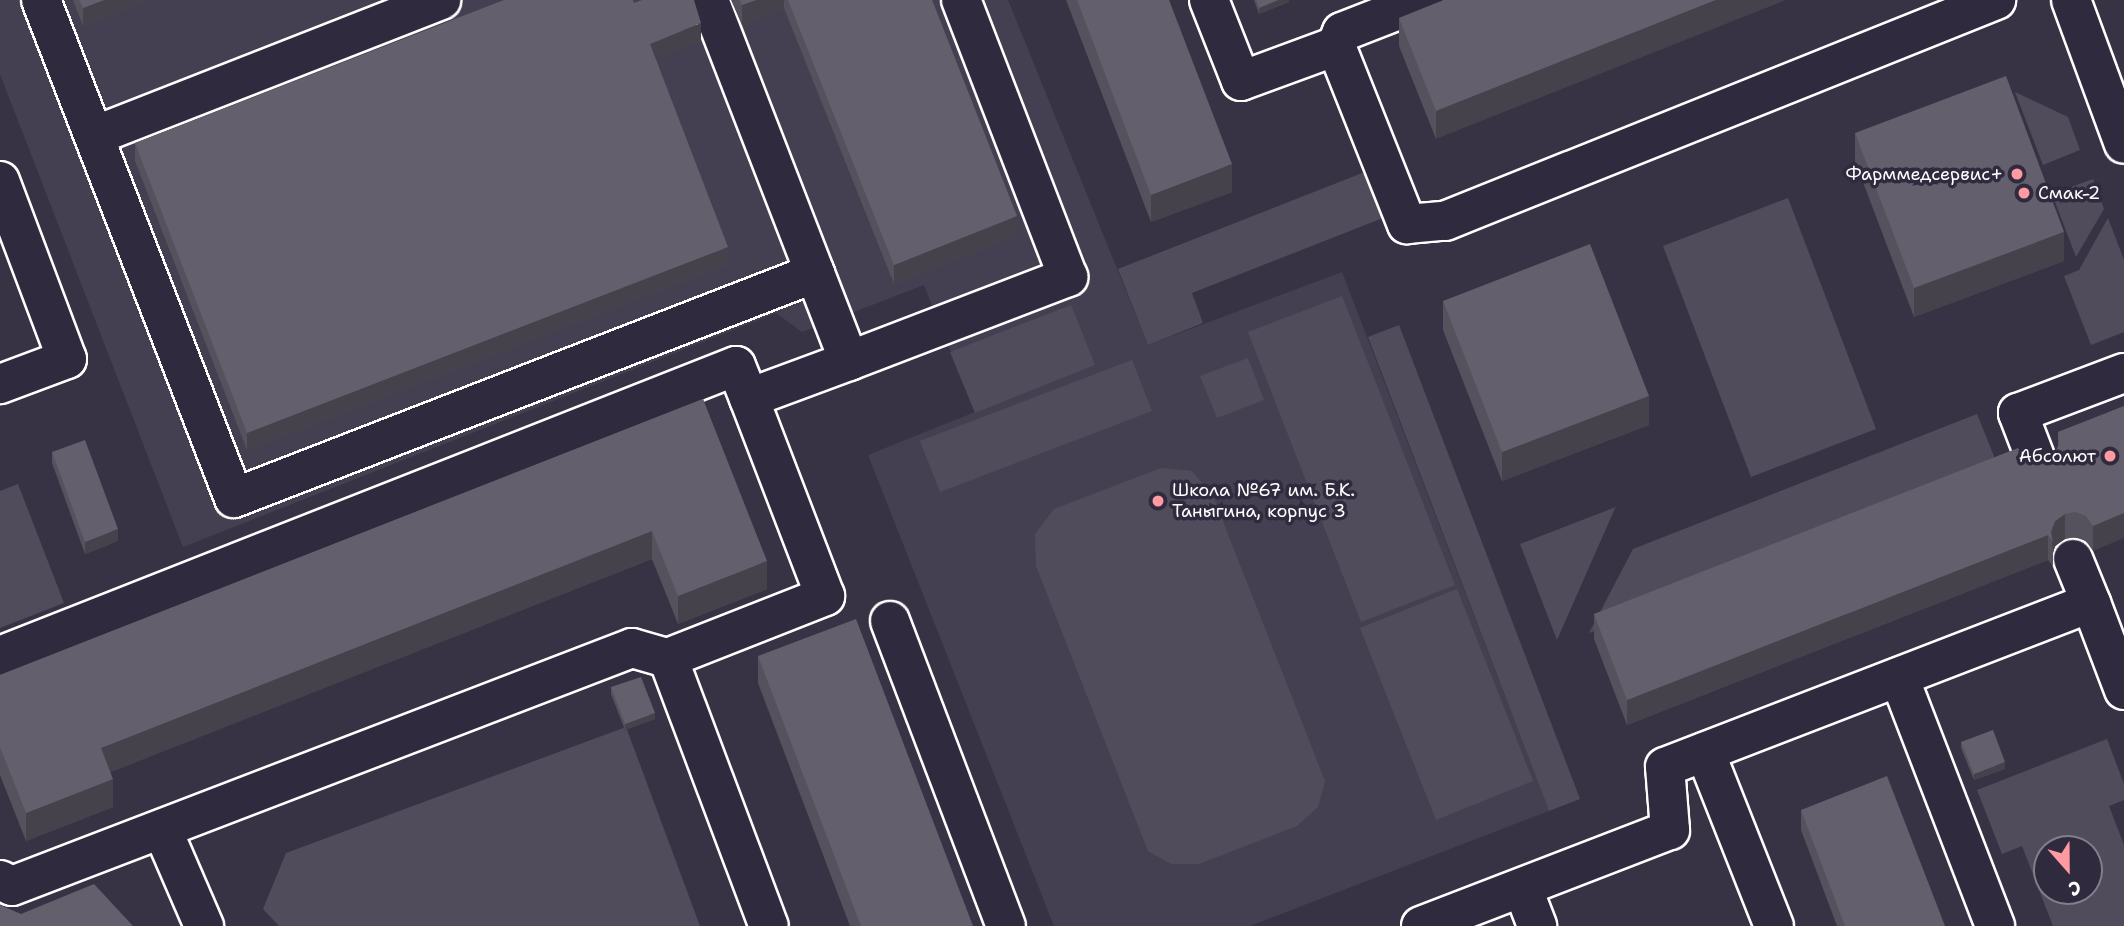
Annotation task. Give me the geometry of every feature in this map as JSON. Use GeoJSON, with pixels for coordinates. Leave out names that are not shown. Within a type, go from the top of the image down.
{"type":"FeatureCollection","features":[{"type":"Feature","properties":{"kind":"lane"},"geometry":{"type":"LineString","coordinates":[[41,0],[234,498],[815,273]]}},
{"type":"Feature","properties":{"kind":"lane"},"geometry":{"type":"LineString","coordinates":[[94,136],[441,0]]}},
{"type":"Feature","properties":{"kind":"lane"},"geometry":{"type":"LineString","coordinates":[[709,0],[849,361]]}},
{"type":"Feature","properties":{"kind":"lane"},"geometry":{"type":"LineString","coordinates":[[749,398],[1068,277],[961,0]]}},
{"type":"Feature","properties":{"kind":"lane"},"geometry":{"type":"LineString","coordinates":[[1209,0],[1241,81],[1336,46]]}},
{"type":"Feature","properties":{"kind":"lane"},"geometry":{"type":"LineString","coordinates":[[1424,0],[1342,32],[1336,46],[1407,224],[1445,221],[1996,0]]}},
{"type":"Feature","properties":{"kind":"lane"},"geometry":{"type":"LineString","coordinates":[[2071,0],[2124,144]]}},
{"type":"Feature","properties":{"kind":"lane"},"geometry":{"type":"LineString","coordinates":[[0,181],[67,359],[0,384]]}},
{"type":"Feature","properties":{"kind":"lane"},"geometry":{"type":"LineString","coordinates":[[0,656],[736,366],[825,596],[668,658],[632,648],[12,886],[0,880]]}},
{"type":"Feature","properties":{"kind":"lane"},"geometry":{"type":"LineString","coordinates":[[2038,465],[2018,413],[2124,373]]}},
{"type":"Feature","properties":{"kind":"lane"},"geometry":{"type":"LineString","coordinates":[[2073,559],[2124,690]]}},
{"type":"Feature","properties":{"kind":"lane"},"geometry":{"type":"LineString","coordinates":[[1421,926],[1671,831],[1665,767],[2091,603]]}},
{"type":"Feature","properties":{"kind":"lane"},"geometry":{"type":"LineString","coordinates":[[890,621],[1006,926]]}},
{"type":"Feature","properties":{"kind":"lane"},"geometry":{"type":"LineString","coordinates":[[668,658],[769,926]]}},
{"type":"Feature","properties":{"kind":"lane"},"geometry":{"type":"LineString","coordinates":[[1899,677],[1995,926]]}},
{"type":"Feature","properties":{"kind":"lane"},"geometry":{"type":"LineString","coordinates":[[1705,752],[1774,926]]}},
{"type":"Feature","properties":{"kind":"lane"},"geometry":{"type":"LineString","coordinates":[[162,829],[204,926]]}},
{"type":"Feature","properties":{"kind":"lane"},"geometry":{"type":"LineString","coordinates":[[1523,889],[1537,926]]}},
{"type":"Feature","properties":{"kind":"shaded area","name":"Школа №67 им. Б.К. Таныгина, корпус 3"},"geometry":{"type":"Polygon","coordinates":[[[0,0],[1008,0],[1148,345],[1342,272],[1549,811],[1250,926],[1054,926],[868,455],[975,412],[924,285],[802,332],[776,313],[183,547],[0,74],[0,0]]]}},
{"type":"Feature","properties":{"kind":"shaded area"},"geometry":{"type":"Polygon","coordinates":[[[2015,92],[2068,117],[2080,150],[2043,165],[2015,92]]]}},
{"type":"Feature","properties":{"kind":"shaded area"},"geometry":{"type":"Polygon","coordinates":[[[1370,170],[1388,216],[1192,293],[1203,323],[1148,345],[1118,269],[1370,170]]]}},
{"type":"Feature","properties":{"kind":"shaded area"},"geometry":{"type":"Polygon","coordinates":[[[2093,179],[2104,209],[2076,257],[2052,194],[2093,179]]]}},
{"type":"Feature","properties":{"kind":"shaded area"},"geometry":{"type":"Polygon","coordinates":[[[1788,198],[1876,429],[1751,477],[1663,246],[1788,198]]]}},
{"type":"Feature","properties":{"kind":"shaded area"},"geometry":{"type":"Polygon","coordinates":[[[2108,218],[2124,260],[2124,332],[2091,345],[2064,276],[2079,270],[2108,218]]]}},
{"type":"Feature","properties":{"kind":"shaded area"},"geometry":{"type":"Polygon","coordinates":[[[1342,296],[1455,585],[1361,622],[1248,332],[1342,296]]]}},
{"type":"Feature","properties":{"kind":"shaded area"},"geometry":{"type":"Polygon","coordinates":[[[1071,305],[1095,365],[975,413],[950,352],[1071,305]]]}},
{"type":"Feature","properties":{"kind":"shaded area"},"geometry":{"type":"Polygon","coordinates":[[[1399,325],[1580,799],[1549,811],[1368,337],[1399,325]]]}},
{"type":"Feature","properties":{"kind":"shaded area"},"geometry":{"type":"Polygon","coordinates":[[[1248,358],[1264,400],[1217,418],[1200,376],[1248,358]]]}},
{"type":"Feature","properties":{"kind":"shaded area"},"geometry":{"type":"Polygon","coordinates":[[[1132,360],[1152,411],[940,492],[920,441],[1132,360]]]}},
{"type":"Feature","properties":{"kind":"shaded area"},"geometry":{"type":"Polygon","coordinates":[[[1977,414],[2000,471],[1589,633],[1633,549],[1977,414]]]}},
{"type":"Feature","properties":{"kind":"shaded area"},"geometry":{"type":"Polygon","coordinates":[[[1161,468],[1192,471],[1213,496],[1325,781],[1318,807],[1297,826],[1199,864],[1171,864],[1148,851],[1036,566],[1035,534],[1054,509],[1161,468]]]}},
{"type":"Feature","properties":{"kind":"shaded area"},"geometry":{"type":"Polygon","coordinates":[[[18,484],[64,603],[0,628],[0,491],[18,484]]]}},
{"type":"Feature","properties":{"kind":"shaded area"},"geometry":{"type":"Polygon","coordinates":[[[1615,507],[1557,640],[1520,544],[1615,507]]]}},
{"type":"Feature","properties":{"kind":"shaded area"},"geometry":{"type":"Polygon","coordinates":[[[1457,589],[1533,781],[1436,820],[1360,628],[1457,589]]]}},
{"type":"Feature","properties":{"kind":"shaded area"},"geometry":{"type":"Polygon","coordinates":[[[626,727],[700,926],[279,926],[263,909],[286,853],[626,727]]]}},
{"type":"Feature","properties":{"kind":"shaded area"},"geometry":{"type":"Polygon","coordinates":[[[2107,739],[2124,784],[2124,800],[2109,806],[2124,845],[2124,926],[2053,926],[2045,905],[2103,905],[2103,835],[2033,835],[2033,874],[2022,846],[2002,854],[1977,790],[2107,739]]]}},
{"type":"Feature","properties":{"kind":"building"},"geometry":{"type":"Polygon","coordinates":[[[79,0],[104,0],[83,8],[79,0]]]}},
{"type":"Feature","properties":{"kind":"building"},"geometry":{"type":"Polygon","coordinates":[[[504,0],[633,0],[634,3],[642,0],[694,0],[701,23],[650,44],[728,247],[247,433],[135,143],[504,0]]]}},
{"type":"Feature","properties":{"kind":"building"},"geometry":{"type":"Polygon","coordinates":[[[740,0],[756,0],[742,5],[740,0]]]}},
{"type":"Feature","properties":{"kind":"building"},"geometry":{"type":"Polygon","coordinates":[[[788,0],[932,0],[1017,216],[894,265],[788,0]]]}},
{"type":"Feature","properties":{"kind":"building"},"geometry":{"type":"Polygon","coordinates":[[[1077,0],[1169,0],[1232,164],[1151,195],[1077,0]]]}},
{"type":"Feature","properties":{"kind":"building"},"geometry":{"type":"Polygon","coordinates":[[[1256,0],[1278,0],[1259,8],[1256,0]]]}},
{"type":"Feature","properties":{"kind":"building"},"geometry":{"type":"Polygon","coordinates":[[[1444,0],[1716,0],[1436,111],[1399,18],[1444,0]]]}},
{"type":"Feature","properties":{"kind":"building"},"geometry":{"type":"Polygon","coordinates":[[[2006,76],[2064,232],[1914,288],[1855,133],[2006,76]]]}},
{"type":"Feature","properties":{"kind":"building"},"geometry":{"type":"Polygon","coordinates":[[[1590,244],[1649,396],[1502,452],[1443,301],[1590,244]]]}},
{"type":"Feature","properties":{"kind":"building"},"geometry":{"type":"Polygon","coordinates":[[[703,399],[767,561],[678,596],[652,531],[101,748],[113,779],[26,813],[0,747],[0,675],[703,399]]]}},
{"type":"Feature","properties":{"kind":"building"},"geometry":{"type":"Polygon","coordinates":[[[2124,406],[2124,513],[2093,526],[2086,516],[2075,512],[2065,514],[2055,521],[2051,532],[2053,542],[2048,535],[1627,700],[1594,614],[2018,448],[2024,457],[2034,462],[2046,460],[2055,453],[2059,444],[2058,432],[2124,406]]]}},
{"type":"Feature","properties":{"kind":"building"},"geometry":{"type":"Polygon","coordinates":[[[85,440],[118,529],[85,542],[52,452],[85,440]]]}},
{"type":"Feature","properties":{"kind":"building"},"geometry":{"type":"Polygon","coordinates":[[[856,619],[973,926],[861,926],[758,656],[856,619]]]}},
{"type":"Feature","properties":{"kind":"building"},"geometry":{"type":"Polygon","coordinates":[[[641,677],[655,713],[625,724],[611,687],[641,677]]]}},
{"type":"Feature","properties":{"kind":"building"},"geometry":{"type":"Polygon","coordinates":[[[1993,730],[2005,762],[1974,774],[1961,742],[1993,730]]]}},
{"type":"Feature","properties":{"kind":"building"},"geometry":{"type":"Polygon","coordinates":[[[1887,776],[1945,926],[1845,926],[1801,810],[1887,776]]]}},
{"type":"Feature","properties":{"kind":"building"},"geometry":{"type":"Polygon","coordinates":[[[94,884],[133,926],[0,926],[0,905],[21,914],[94,884]]]}},
{"type":"Feature","properties":{"kind":"place","name":"Фарммедсервис+"},"geometry":{"type":"Point","coordinates":[2017,174]}},
{"type":"Feature","properties":{"kind":"place","name":"Смак-2"},"geometry":{"type":"Point","coordinates":[2024,193]}},
{"type":"Feature","properties":{"kind":"place","name":"Абсолют"},"geometry":{"type":"Point","coordinates":[2110,456]}},
{"type":"Feature","properties":{"kind":"place","name":"Школа №67 им. Б.К. Таныгина, корпус 3"},"geometry":{"type":"Point","coordinates":[1158,501]}}]}
